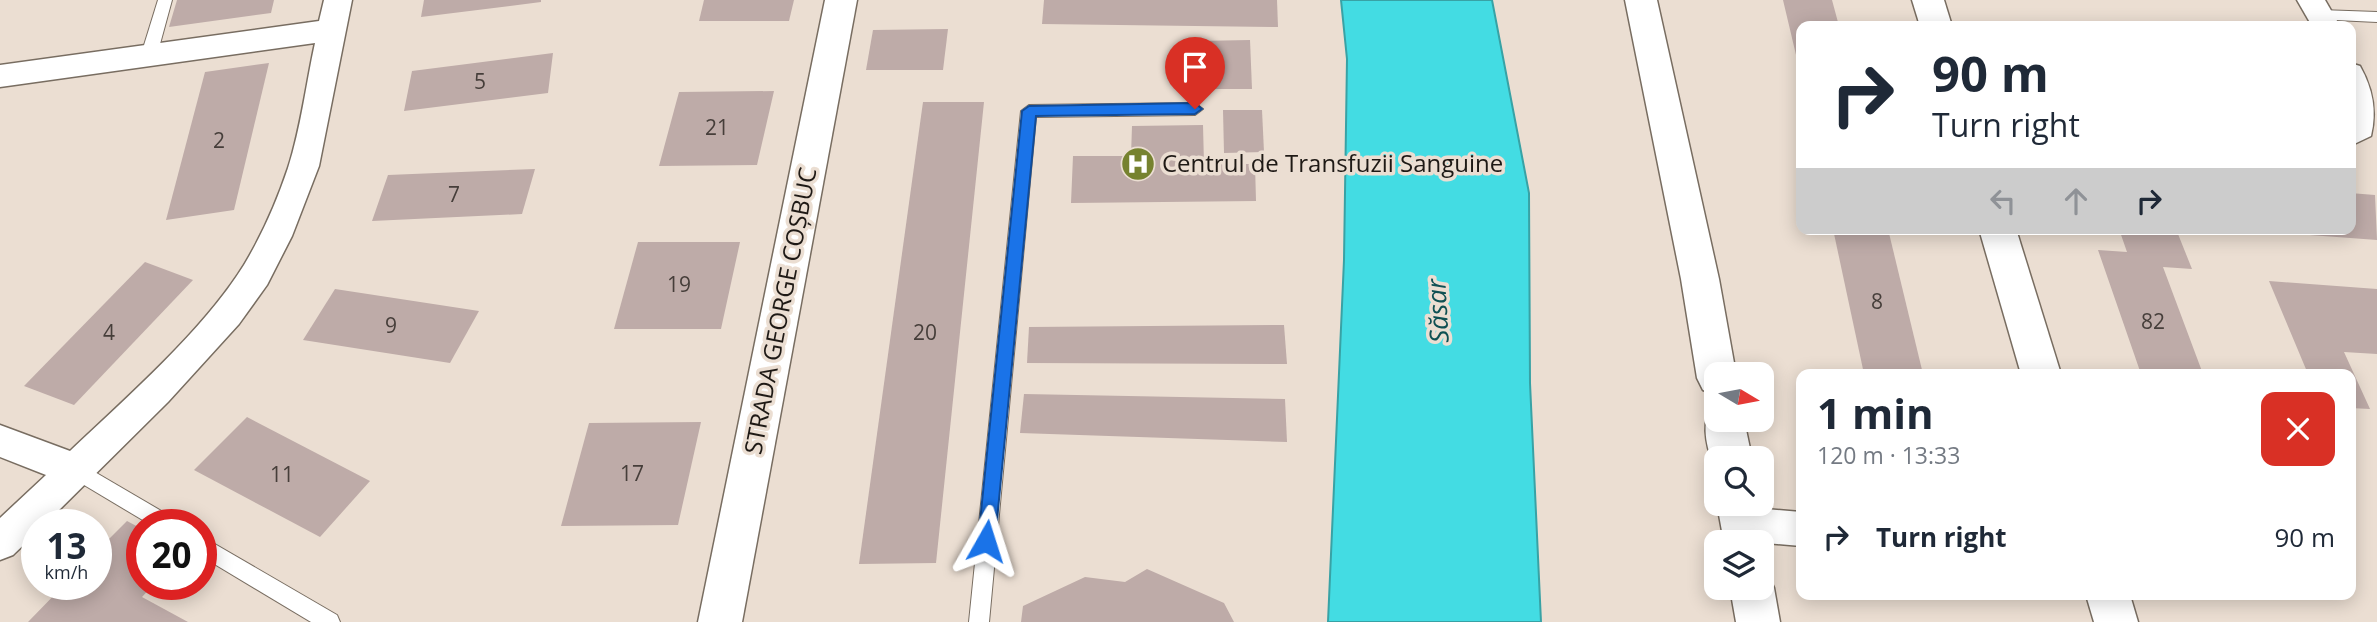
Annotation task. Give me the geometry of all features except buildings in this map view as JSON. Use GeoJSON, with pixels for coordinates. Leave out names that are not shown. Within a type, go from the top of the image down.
{"type":"FeatureCollection","features":[{"type":"Feature","properties":{"kind":"street","name":"STRADA GEORGE COȘBUC"},"geometry":{"type":"LineString","coordinates":[[720,622],[841,0]]}},
{"type":"Feature","properties":{"kind":"street"},"geometry":{"type":"LineString","coordinates":[[1641,0],[1692,240],[1714,362]]}},
{"type":"Feature","properties":{"kind":"street"},"geometry":{"type":"LineString","coordinates":[[1928,0],[1934,21]]}},
{"type":"Feature","properties":{"kind":"street"},"geometry":{"type":"LineString","coordinates":[[0,76],[149,55],[335,15],[304,166],[276,236],[255,275],[227,314],[156,391],[0,543]]}},
{"type":"Feature","properties":{"kind":"street"},"geometry":{"type":"LineString","coordinates":[[2356,87],[2366,109],[2360,128],[2356,130]]}},
{"type":"Feature","properties":{"kind":"street"},"geometry":{"type":"LineString","coordinates":[[1999,235],[2039,369]]}},
{"type":"Feature","properties":{"kind":"street"},"geometry":{"type":"LineString","coordinates":[[0,441],[76,470]]}},
{"type":"Feature","properties":{"kind":"street"},"geometry":{"type":"LineString","coordinates":[[1742,523],[1796,528]]}},
{"type":"Feature","properties":{"kind":"street"},"geometry":{"type":"LineString","coordinates":[[1754,600],[1758,622]]}},
{"type":"Feature","properties":{"kind":"street"},"geometry":{"type":"LineString","coordinates":[[2109,600],[2116,622]]}},
{"type":"Feature","properties":{"kind":"lane"},"geometry":{"type":"LineString","coordinates":[[149,55],[165,0]]}},
{"type":"Feature","properties":{"kind":"lane"},"geometry":{"type":"LineString","coordinates":[[2319,14],[2377,17]]}},
{"type":"Feature","properties":{"kind":"lane"},"geometry":{"type":"LineString","coordinates":[[979,622],[1029,111],[1195,109]]}},
{"type":"Feature","properties":{"kind":"lane"},"geometry":{"type":"LineString","coordinates":[[76,470],[141,509]]}},
{"type":"Feature","properties":{"kind":"lane"},"geometry":{"type":"LineString","coordinates":[[217,555],[330,622]]}},
{"type":"Feature","properties":{"kind":"water","name":"Săsar"},"geometry":{"type":"Polygon","coordinates":[[[1341,0],[1492,0],[1529,193],[1530,383],[1541,622],[1328,622],[1344,260],[1347,59],[1341,0]]]}},
{"type":"Feature","properties":{"kind":"place","name":"Centrul de Transfuzii Sanguine"},"geometry":{"type":"Point","coordinates":[1138,164]}},
{"type":"Feature","properties":{"kind":"route"},"geometry":{"type":"LineString","coordinates":[[986,541],[1029,111],[1195,109]]}}]}
